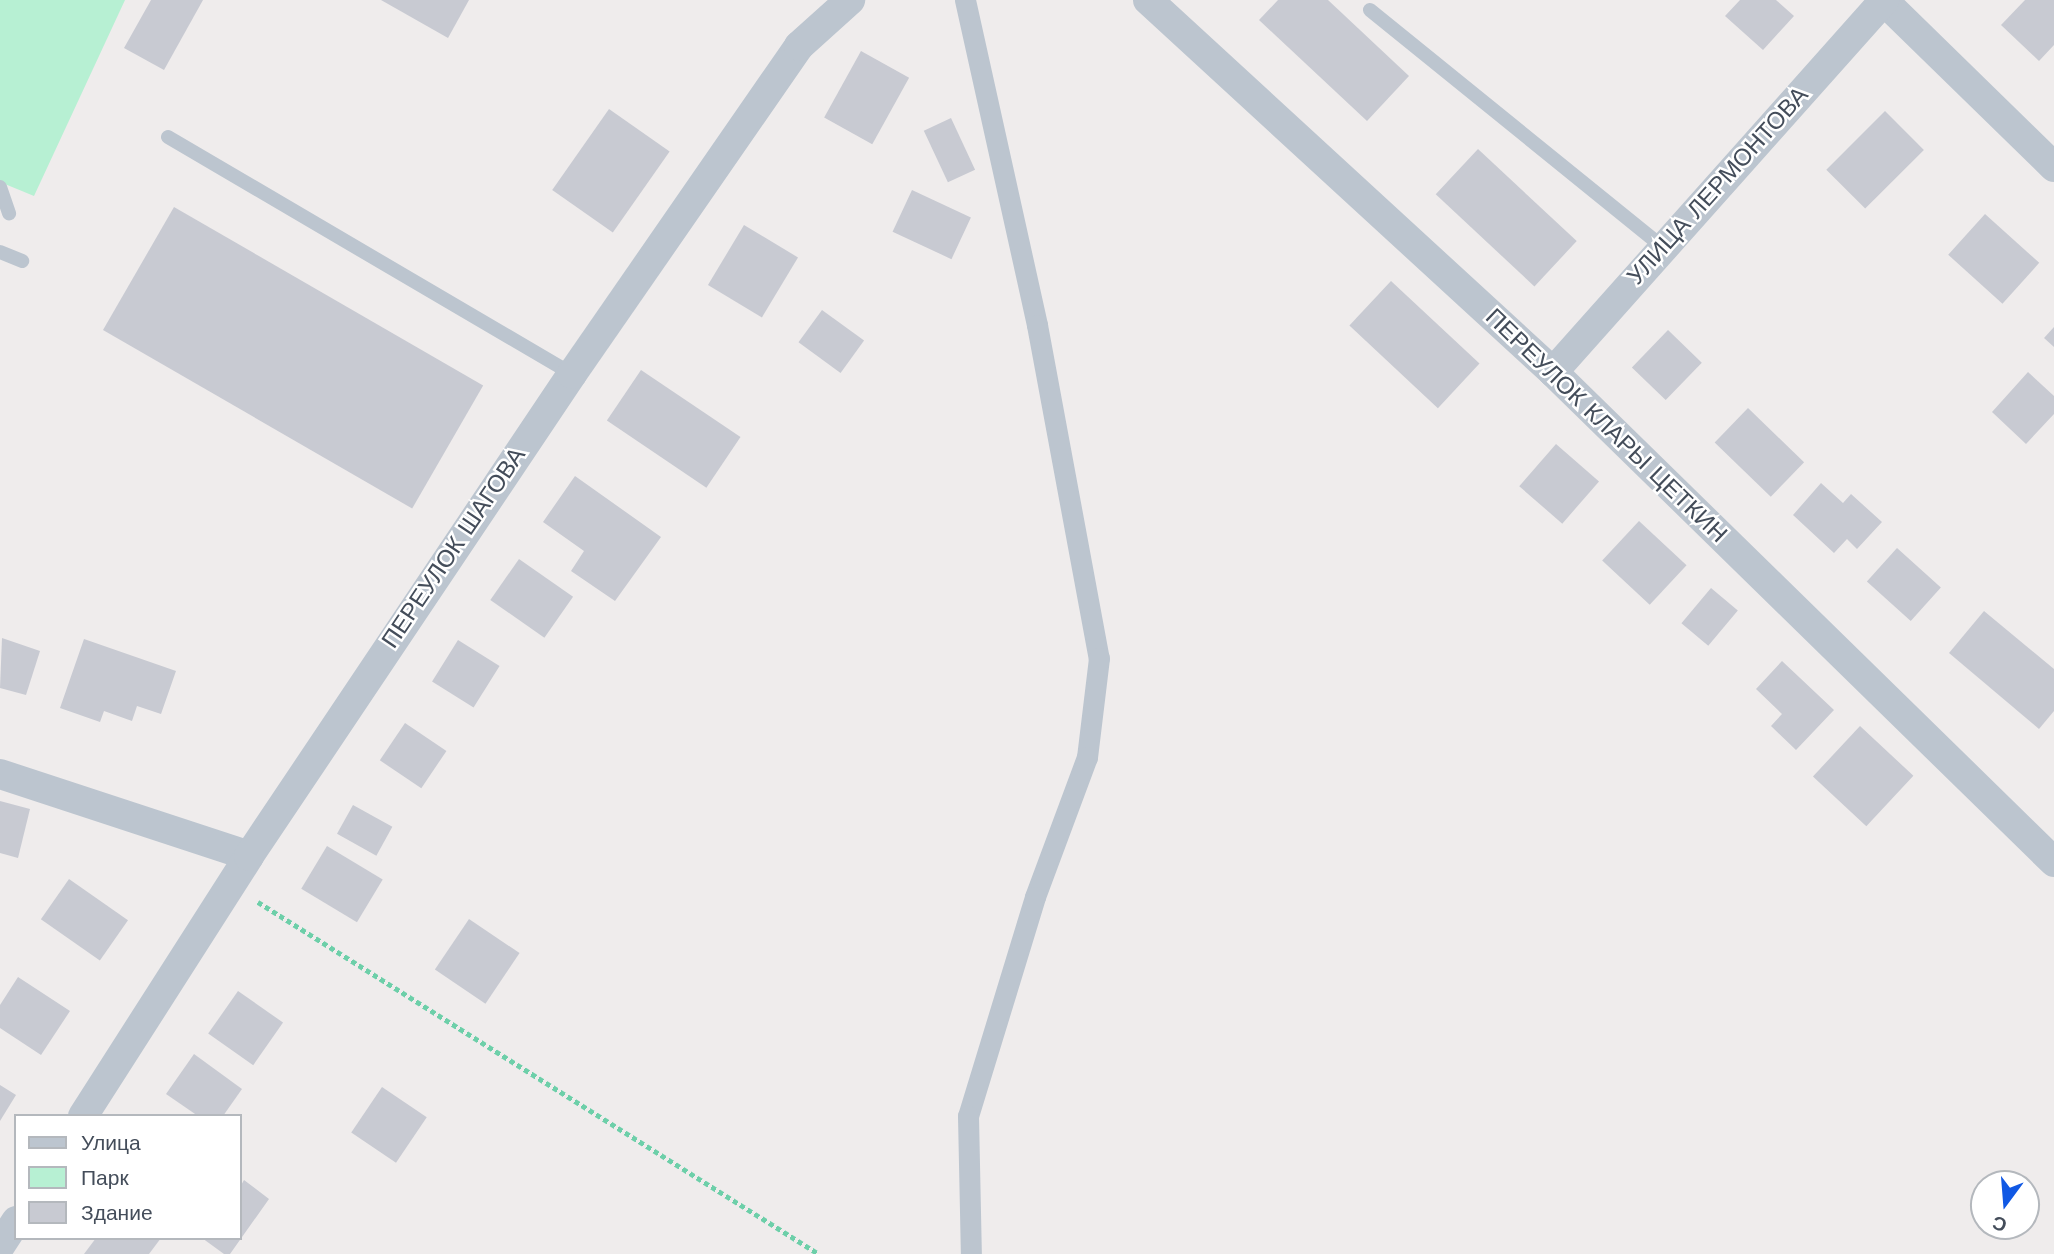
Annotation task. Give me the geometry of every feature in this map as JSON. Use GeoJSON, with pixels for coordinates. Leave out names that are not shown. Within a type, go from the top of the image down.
{"type":"FeatureCollection","features":[{"type":"Feature","properties":{"kind":"street","name":"ПЕРЕУЛОК ШАГОВА"},"geometry":{"type":"LineString","coordinates":[[84,1114],[248,856],[572,373],[799,46],[850,0]]}},
{"type":"Feature","properties":{"kind":"street"},"geometry":{"type":"LineString","coordinates":[[965,0],[1037,325],[1098,658],[1087,757],[1035,897],[968,1116],[971,1254]]}},
{"type":"Feature","properties":{"kind":"street","name":"ПЕРЕУЛОК КЛАРЫ ЦЕТКИН"},"geometry":{"type":"LineString","coordinates":[[1148,0],[1553,372],[2054,862]]}},
{"type":"Feature","properties":{"kind":"street"},"geometry":{"type":"LineString","coordinates":[[1883,0],[2054,167]]}},
{"type":"Feature","properties":{"kind":"street","name":"УЛИЦА ЛЕРМОНТОВА"},"geometry":{"type":"LineString","coordinates":[[1553,372],[1883,0]]}},
{"type":"Feature","properties":{"kind":"street"},"geometry":{"type":"LineString","coordinates":[[0,774],[248,856]]}},
{"type":"Feature","properties":{"kind":"street"},"geometry":{"type":"LineString","coordinates":[[0,1246],[14,1224]]}},
{"type":"Feature","properties":{"kind":"lane"},"geometry":{"type":"LineString","coordinates":[[1370,10],[1663,247]]}},
{"type":"Feature","properties":{"kind":"lane"},"geometry":{"type":"LineString","coordinates":[[168,137],[572,373]]}},
{"type":"Feature","properties":{"kind":"lane"},"geometry":{"type":"LineString","coordinates":[[0,187],[9,213],[0,209]]}},
{"type":"Feature","properties":{"kind":"lane"},"geometry":{"type":"LineString","coordinates":[[0,251],[22,261]]}},
{"type":"Feature","properties":{"kind":"path"},"geometry":{"type":"LineString","coordinates":[[230,885],[819,1254]]}},
{"type":"Feature","properties":{"kind":"green space"},"geometry":{"type":"Polygon","coordinates":[[[0,0],[125,0],[34,196],[0,182],[0,0]]]}},
{"type":"Feature","properties":{"kind":"building"},"geometry":{"type":"Polygon","coordinates":[[[151,0],[203,0],[164,70],[124,48],[151,0]]]}},
{"type":"Feature","properties":{"kind":"building"},"geometry":{"type":"Polygon","coordinates":[[[381,0],[469,0],[448,38],[381,0]]]}},
{"type":"Feature","properties":{"kind":"building"},"geometry":{"type":"Polygon","coordinates":[[[1278,0],[1328,0],[1409,76],[1367,121],[1259,20],[1278,0]]]}},
{"type":"Feature","properties":{"kind":"building"},"geometry":{"type":"Polygon","coordinates":[[[1740,0],[1776,0],[1794,16],[1763,50],[1725,16],[1740,0]]]}},
{"type":"Feature","properties":{"kind":"building"},"geometry":{"type":"Polygon","coordinates":[[[2025,0],[2054,0],[2054,45],[2039,61],[2001,25],[2025,0]]]}},
{"type":"Feature","properties":{"kind":"building"},"geometry":{"type":"Polygon","coordinates":[[[861,51],[909,78],[872,144],[824,117],[861,51]]]}},
{"type":"Feature","properties":{"kind":"building"},"geometry":{"type":"Polygon","coordinates":[[[609,109],[670,151],[613,233],[552,190],[609,109]]]}},
{"type":"Feature","properties":{"kind":"building"},"geometry":{"type":"Polygon","coordinates":[[[1885,111],[1924,150],[1865,209],[1826,170],[1885,111]]]}},
{"type":"Feature","properties":{"kind":"building"},"geometry":{"type":"Polygon","coordinates":[[[951,118],[975,170],[948,182],[924,131],[951,118]]]}},
{"type":"Feature","properties":{"kind":"building"},"geometry":{"type":"Polygon","coordinates":[[[1478,149],[1577,241],[1534,286],[1436,194],[1478,149]]]}},
{"type":"Feature","properties":{"kind":"building"},"geometry":{"type":"Polygon","coordinates":[[[912,190],[971,217],[951,259],[893,232],[912,190]]]}},
{"type":"Feature","properties":{"kind":"building"},"geometry":{"type":"Polygon","coordinates":[[[174,207],[483,385],[412,508],[103,330],[174,207]]]}},
{"type":"Feature","properties":{"kind":"building"},"geometry":{"type":"Polygon","coordinates":[[[1985,214],[2039,263],[2002,304],[1948,255],[1985,214]]]}},
{"type":"Feature","properties":{"kind":"building"},"geometry":{"type":"Polygon","coordinates":[[[744,225],[798,257],[762,317],[708,285],[744,225]]]}},
{"type":"Feature","properties":{"kind":"building"},"geometry":{"type":"Polygon","coordinates":[[[1391,281],[1479,364],[1438,408],[1349,326],[1391,281]]]}},
{"type":"Feature","properties":{"kind":"building"},"geometry":{"type":"Polygon","coordinates":[[[822,310],[864,341],[841,373],[798,342],[822,310]]]}},
{"type":"Feature","properties":{"kind":"building"},"geometry":{"type":"Polygon","coordinates":[[[2054,327],[2054,347],[2044,338],[2054,327]]]}},
{"type":"Feature","properties":{"kind":"building"},"geometry":{"type":"Polygon","coordinates":[[[1668,330],[1702,363],[1666,400],[1632,367],[1668,330]]]}},
{"type":"Feature","properties":{"kind":"building"},"geometry":{"type":"Polygon","coordinates":[[[641,370],[740,437],[706,488],[607,421],[641,370]]]}},
{"type":"Feature","properties":{"kind":"building"},"geometry":{"type":"Polygon","coordinates":[[[2028,372],[2054,396],[2054,414],[2026,444],[1992,412],[2028,372]]]}},
{"type":"Feature","properties":{"kind":"building"},"geometry":{"type":"Polygon","coordinates":[[[1748,408],[1804,462],[1771,497],[1715,443],[1748,408]]]}},
{"type":"Feature","properties":{"kind":"building"},"geometry":{"type":"Polygon","coordinates":[[[1556,444],[1599,481],[1562,524],[1519,486],[1556,444]]]}},
{"type":"Feature","properties":{"kind":"building"},"geometry":{"type":"Polygon","coordinates":[[[575,476],[661,537],[615,601],[571,571],[584,551],[543,522],[575,476]]]}},
{"type":"Feature","properties":{"kind":"building"},"geometry":{"type":"Polygon","coordinates":[[[1821,483],[1843,503],[1851,494],[1882,522],[1857,549],[1847,539],[1834,553],[1793,515],[1821,483]]]}},
{"type":"Feature","properties":{"kind":"building"},"geometry":{"type":"Polygon","coordinates":[[[1639,521],[1687,565],[1650,605],[1602,560],[1639,521]]]}},
{"type":"Feature","properties":{"kind":"building"},"geometry":{"type":"Polygon","coordinates":[[[1897,548],[1941,587],[1911,621],[1867,581],[1897,548]]]}},
{"type":"Feature","properties":{"kind":"building"},"geometry":{"type":"Polygon","coordinates":[[[519,559],[573,597],[544,638],[490,600],[519,559]]]}},
{"type":"Feature","properties":{"kind":"building"},"geometry":{"type":"Polygon","coordinates":[[[1711,588],[1738,610],[1708,646],[1681,623],[1711,588]]]}},
{"type":"Feature","properties":{"kind":"building"},"geometry":{"type":"Polygon","coordinates":[[[1984,611],[2054,669],[2054,711],[2039,729],[1949,653],[1984,611]]]}},
{"type":"Feature","properties":{"kind":"building"},"geometry":{"type":"Polygon","coordinates":[[[2,638],[40,651],[26,695],[0,688],[2,638]]]}},
{"type":"Feature","properties":{"kind":"building"},"geometry":{"type":"Polygon","coordinates":[[[84,639],[176,671],[161,714],[137,706],[132,721],[104,711],[100,722],[60,708],[84,639]]]}},
{"type":"Feature","properties":{"kind":"building"},"geometry":{"type":"Polygon","coordinates":[[[458,640],[500,666],[474,708],[432,682],[458,640]]]}},
{"type":"Feature","properties":{"kind":"building"},"geometry":{"type":"Polygon","coordinates":[[[1782,661],[1834,710],[1796,750],[1771,726],[1782,714],[1756,689],[1782,661]]]}},
{"type":"Feature","properties":{"kind":"building"},"geometry":{"type":"Polygon","coordinates":[[[405,723],[446,751],[421,788],[380,760],[405,723]]]}},
{"type":"Feature","properties":{"kind":"building"},"geometry":{"type":"Polygon","coordinates":[[[1860,726],[1913,776],[1866,826],[1813,776],[1860,726]]]}},
{"type":"Feature","properties":{"kind":"building"},"geometry":{"type":"Polygon","coordinates":[[[0,801],[30,809],[18,858],[0,853],[0,801]]]}},
{"type":"Feature","properties":{"kind":"building"},"geometry":{"type":"Polygon","coordinates":[[[353,805],[392,827],[376,856],[337,834],[353,805]]]}},
{"type":"Feature","properties":{"kind":"building"},"geometry":{"type":"Polygon","coordinates":[[[327,846],[383,879],[357,922],[301,889],[327,846]]]}},
{"type":"Feature","properties":{"kind":"building"},"geometry":{"type":"Polygon","coordinates":[[[69,879],[128,920],[100,960],[41,919],[69,879]]]}},
{"type":"Feature","properties":{"kind":"building"},"geometry":{"type":"Polygon","coordinates":[[[469,919],[520,953],[485,1004],[435,970],[469,919]]]}},
{"type":"Feature","properties":{"kind":"building"},"geometry":{"type":"Polygon","coordinates":[[[18,977],[70,1011],[41,1055],[0,1028],[0,1005],[18,977]]]}},
{"type":"Feature","properties":{"kind":"building"},"geometry":{"type":"Polygon","coordinates":[[[238,991],[283,1023],[253,1065],[208,1034],[238,991]]]}},
{"type":"Feature","properties":{"kind":"building"},"geometry":{"type":"Polygon","coordinates":[[[194,1054],[242,1089],[224,1114],[195,1114],[166,1094],[194,1054]]]}},
{"type":"Feature","properties":{"kind":"building"},"geometry":{"type":"Polygon","coordinates":[[[0,1085],[16,1095],[0,1121],[0,1085]]]}},
{"type":"Feature","properties":{"kind":"building"},"geometry":{"type":"Polygon","coordinates":[[[382,1087],[427,1117],[396,1163],[351,1133],[382,1087]]]}},
{"type":"Feature","properties":{"kind":"building"},"geometry":{"type":"Polygon","coordinates":[[[244,1180],[269,1199],[242,1237],[244,1180]]]}},
{"type":"Feature","properties":{"kind":"building"},"geometry":{"type":"Polygon","coordinates":[[[94,1240],[160,1240],[149,1254],[84,1254],[94,1240]]]}},
{"type":"Feature","properties":{"kind":"building"},"geometry":{"type":"Polygon","coordinates":[[[205,1240],[240,1240],[230,1254],[224,1254],[205,1240]]]}}]}
